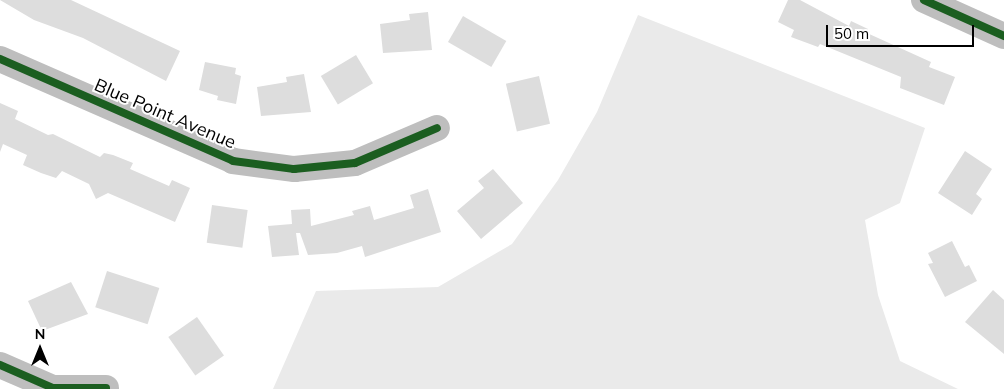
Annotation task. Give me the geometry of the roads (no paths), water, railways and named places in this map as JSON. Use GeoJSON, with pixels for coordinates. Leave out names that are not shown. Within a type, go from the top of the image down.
{"type":"FeatureCollection","features":[{"type":"Feature","properties":{"kind":"street"},"geometry":{"type":"LineString","coordinates":[[924,0],[1004,36]]}},
{"type":"Feature","properties":{"kind":"street","name":"Blue Point Avenue"},"geometry":{"type":"LineString","coordinates":[[0,59],[233,161],[294,169],[355,163],[438,128]]}},
{"type":"Feature","properties":{"kind":"street"},"geometry":{"type":"LineString","coordinates":[[0,365],[53,388],[106,388]]}}]}
